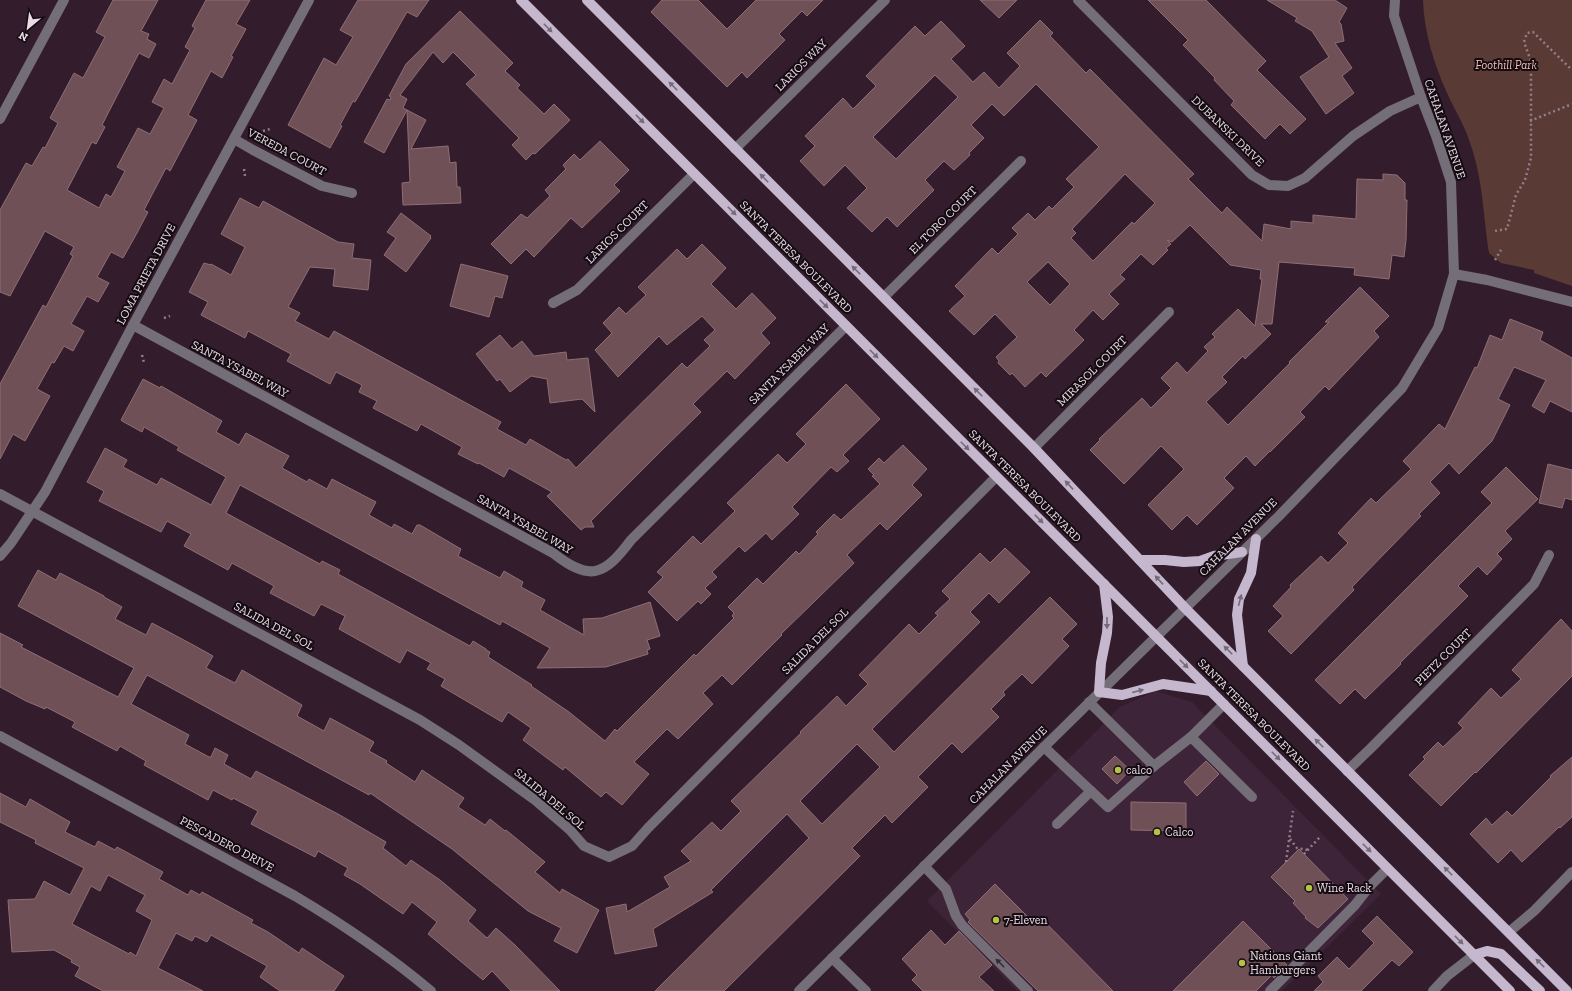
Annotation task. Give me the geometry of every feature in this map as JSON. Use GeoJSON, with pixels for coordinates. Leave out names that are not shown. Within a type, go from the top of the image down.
{"type":"FeatureCollection","features":[{"type":"Feature","properties":{"kind":"main road","name":"SANTA TERESA BOULEVARD"},"geometry":{"type":"LineString","coordinates":[[521,0],[1510,991]]}},
{"type":"Feature","properties":{"kind":"main road"},"geometry":{"type":"LineString","coordinates":[[587,0],[1034,448],[1186,608],[1567,991]]}},
{"type":"Feature","properties":{"kind":"main road"},"geometry":{"type":"LineString","coordinates":[[1243,666],[1236,615],[1239,599],[1251,572],[1256,539]]}},
{"type":"Feature","properties":{"kind":"main road"},"geometry":{"type":"LineString","coordinates":[[1140,560],[1184,562],[1200,561],[1214,556],[1242,552]]}},
{"type":"Feature","properties":{"kind":"main road"},"geometry":{"type":"LineString","coordinates":[[1104,584],[1108,617],[1107,633],[1101,663],[1099,692],[1122,695],[1163,684],[1211,692]]}},
{"type":"Feature","properties":{"kind":"main road"},"geometry":{"type":"LineString","coordinates":[[1474,956],[1487,951],[1501,954],[1540,991]]}},
{"type":"Feature","properties":{"kind":"street"},"geometry":{"type":"LineString","coordinates":[[0,119],[64,0]]}},
{"type":"Feature","properties":{"kind":"street","name":"LOMA PRIETA DRIVE"},"geometry":{"type":"LineString","coordinates":[[0,556],[11,543],[44,492],[309,0]]}},
{"type":"Feature","properties":{"kind":"street","name":"LARIOS WAY"},"geometry":{"type":"LineString","coordinates":[[735,149],[885,0]]}},
{"type":"Feature","properties":{"kind":"street","name":"DUBANSKI DRIVE"},"geometry":{"type":"LineString","coordinates":[[1078,0],[1252,175],[1269,185],[1288,186],[1305,178],[1353,136],[1390,111],[1420,98]]}},
{"type":"Feature","properties":{"kind":"street","name":"CAHALAN AVENUE"},"geometry":{"type":"LineString","coordinates":[[799,991],[1099,692],[1256,539],[1402,388],[1438,328],[1454,274],[1451,182],[1436,136],[1420,98],[1394,16],[1395,0]]}},
{"type":"Feature","properties":{"kind":"street","name":"VEREDA COURT"},"geometry":{"type":"LineString","coordinates":[[234,139],[322,186],[352,193]]}},
{"type":"Feature","properties":{"kind":"street","name":"EL TORO COURT"},"geometry":{"type":"LineString","coordinates":[[884,297],[1021,161]]}},
{"type":"Feature","properties":{"kind":"street","name":"LARIOS COURT"},"geometry":{"type":"LineString","coordinates":[[553,303],[577,290],[694,174]]}},
{"type":"Feature","properties":{"kind":"street"},"geometry":{"type":"LineString","coordinates":[[1454,274],[1487,280],[1572,302]]}},
{"type":"Feature","properties":{"kind":"street","name":"MIRASOL COURT"},"geometry":{"type":"LineString","coordinates":[[1034,448],[1169,312]]}},
{"type":"Feature","properties":{"kind":"street","name":"SANTA YSABEL WAY"},"geometry":{"type":"LineString","coordinates":[[133,325],[553,553],[568,564],[585,572],[604,569],[618,557],[631,540],[846,326]]}},
{"type":"Feature","properties":{"kind":"street","name":"SALIDA DEL SOL"},"geometry":{"type":"LineString","coordinates":[[0,494],[420,720],[465,749],[535,800],[570,830],[584,846],[609,857],[632,846],[648,828],[996,477]]}},
{"type":"Feature","properties":{"kind":"street","name":"PIETZ COURT"},"geometry":{"type":"LineString","coordinates":[[1347,771],[1534,584],[1549,555]]}},
{"type":"Feature","properties":{"kind":"street"},"geometry":{"type":"LineString","coordinates":[[1089,702],[1154,766]]}},
{"type":"Feature","properties":{"kind":"street"},"geometry":{"type":"LineString","coordinates":[[1044,747],[1108,807],[1154,766],[1191,736],[1224,704]]}},
{"type":"Feature","properties":{"kind":"street","name":"PESCADERO DRIVE"},"geometry":{"type":"LineString","coordinates":[[0,736],[335,919],[373,945],[431,991]]}},
{"type":"Feature","properties":{"kind":"street"},"geometry":{"type":"LineString","coordinates":[[1191,736],[1252,797]]}},
{"type":"Feature","properties":{"kind":"street"},"geometry":{"type":"LineString","coordinates":[[1057,824],[1091,791]]}},
{"type":"Feature","properties":{"kind":"street"},"geometry":{"type":"LineString","coordinates":[[924,866],[946,889],[956,916],[962,925],[1028,991]]}},
{"type":"Feature","properties":{"kind":"street"},"geometry":{"type":"LineString","coordinates":[[1270,991],[1355,905],[1369,887],[1388,869]]}},
{"type":"Feature","properties":{"kind":"street"},"geometry":{"type":"LineString","coordinates":[[1509,932],[1534,911],[1572,872]]}},
{"type":"Feature","properties":{"kind":"street"},"geometry":{"type":"LineString","coordinates":[[1433,991],[1447,976],[1474,956]]}},
{"type":"Feature","properties":{"kind":"street"},"geometry":{"type":"LineString","coordinates":[[832,958],[866,991]]}},
{"type":"Feature","properties":{"kind":"path"},"geometry":{"type":"LineString","coordinates":[[1495,231],[1507,229],[1516,195],[1525,180],[1531,158],[1531,61],[1524,42],[1527,33],[1533,32],[1572,70]]}},
{"type":"Feature","properties":{"kind":"path"},"geometry":{"type":"LineString","coordinates":[[1530,121],[1572,104]]}},
{"type":"Feature","properties":{"kind":"path"},"geometry":{"type":"LineString","coordinates":[[263,131],[270,128]]}},
{"type":"Feature","properties":{"kind":"path"},"geometry":{"type":"LineString","coordinates":[[244,169],[245,176]]}},
{"type":"Feature","properties":{"kind":"path"},"geometry":{"type":"LineString","coordinates":[[1495,260],[1501,250]]}},
{"type":"Feature","properties":{"kind":"path"},"geometry":{"type":"LineString","coordinates":[[164,318],[170,316]]}},
{"type":"Feature","properties":{"kind":"path"},"geometry":{"type":"LineString","coordinates":[[142,355],[144,363]]}},
{"type":"Feature","properties":{"kind":"path"},"geometry":{"type":"LineString","coordinates":[[1286,862],[1293,811]]}},
{"type":"Feature","properties":{"kind":"path"},"geometry":{"type":"LineString","coordinates":[[1304,854],[1320,837]]}},
{"type":"Feature","properties":{"kind":"path"},"geometry":{"type":"LineString","coordinates":[[1290,839],[1297,848],[1308,850]]}},
{"type":"Feature","properties":{"kind":"shaded area"},"geometry":{"type":"Polygon","coordinates":[[[1155,691],[1192,702],[1381,894],[1282,991],[1017,991],[927,901],[1120,707],[1155,691]]]}},
{"type":"Feature","properties":{"kind":"green space","name":"Foothill Park"},"geometry":{"type":"Polygon","coordinates":[[[1423,0],[1572,0],[1572,286],[1534,273],[1534,270],[1501,263],[1489,253],[1480,182],[1474,154],[1462,122],[1447,93],[1434,59],[1425,24],[1423,0]]]}},
{"type":"Feature","properties":{"kind":"building"},"geometry":{"type":"Polygon","coordinates":[[[113,0],[158,0],[141,31],[149,34],[147,39],[156,44],[149,58],[139,53],[102,125],[105,127],[96,144],[92,142],[67,190],[99,208],[106,194],[111,197],[125,171],[117,167],[138,128],[150,134],[164,108],[152,102],[164,79],[172,84],[190,50],[185,47],[195,28],[192,26],[206,0],[250,0],[236,24],[246,29],[231,56],[233,57],[222,78],[211,71],[188,115],[197,120],[170,171],[166,168],[144,210],[148,212],[137,233],[123,258],[111,252],[97,277],[109,283],[98,302],[87,296],[71,324],[84,331],[73,351],[64,346],[54,363],[52,362],[37,389],[50,396],[25,441],[13,434],[0,459],[0,384],[43,305],[46,307],[73,256],[70,254],[74,247],[45,231],[10,296],[0,292],[0,210],[26,163],[32,166],[43,147],[45,148],[58,123],[50,118],[74,73],[83,78],[105,37],[96,32],[113,0]]]}},
{"type":"Feature","properties":{"kind":"building"},"geometry":{"type":"Polygon","coordinates":[[[358,0],[429,0],[417,17],[407,12],[355,102],[353,101],[330,148],[288,125],[324,58],[336,65],[353,37],[340,30],[358,0]]]}},
{"type":"Feature","properties":{"kind":"building"},"geometry":{"type":"Polygon","coordinates":[[[662,0],[698,0],[727,29],[756,0],[823,0],[807,16],[802,11],[779,34],[785,40],[747,78],[742,72],[727,87],[651,12],[662,0]]]}},
{"type":"Feature","properties":{"kind":"building"},"geometry":{"type":"Polygon","coordinates":[[[980,0],[1017,0],[999,18],[980,0]]]}},
{"type":"Feature","properties":{"kind":"building"},"geometry":{"type":"Polygon","coordinates":[[[1148,0],[1206,0],[1266,61],[1257,70],[1306,119],[1290,134],[1280,124],[1265,139],[1231,105],[1234,101],[1214,80],[1215,78],[1183,45],[1188,40],[1148,0]]]}},
{"type":"Feature","properties":{"kind":"building"},"geometry":{"type":"Polygon","coordinates":[[[1267,0],[1335,0],[1347,8],[1339,22],[1341,24],[1344,41],[1335,43],[1352,68],[1342,76],[1354,93],[1326,114],[1300,77],[1329,57],[1312,31],[1295,21],[1297,18],[1267,0]]]}},
{"type":"Feature","properties":{"kind":"building"},"geometry":{"type":"Polygon","coordinates":[[[460,11],[513,63],[505,71],[520,85],[517,88],[544,114],[554,104],[570,120],[535,154],[533,153],[526,160],[512,145],[519,138],[466,84],[476,75],[453,52],[443,63],[433,52],[400,95],[407,99],[403,108],[407,110],[384,153],[364,142],[387,99],[390,100],[391,97],[389,96],[406,64],[460,11]]]}},
{"type":"Feature","properties":{"kind":"building"},"geometry":{"type":"Polygon","coordinates":[[[1040,20],[1053,33],[1050,36],[1086,73],[1090,69],[1194,174],[1188,179],[1222,213],[1227,207],[1262,241],[1264,224],[1291,229],[1291,221],[1313,223],[1313,215],[1356,219],[1357,179],[1383,180],[1383,174],[1397,175],[1405,183],[1405,200],[1407,200],[1404,257],[1392,255],[1389,279],[1354,275],[1355,268],[1279,262],[1272,324],[1261,324],[1271,334],[1245,359],[1243,356],[1222,377],[1227,382],[1206,402],[1228,425],[1290,363],[1289,362],[1329,322],[1325,322],[1360,287],[1389,316],[1374,331],[1379,337],[1329,390],[1325,386],[1300,412],[1305,417],[1270,452],[1255,466],[1246,456],[1224,478],[1234,488],[1197,525],[1187,515],[1172,530],[1148,505],[1184,469],[1161,446],[1124,484],[1090,450],[1100,440],[1099,439],[1142,398],[1151,408],[1171,388],[1161,378],[1177,362],[1187,373],[1208,351],[1204,347],[1215,337],[1212,334],[1238,309],[1255,326],[1262,279],[1260,279],[1261,270],[1230,265],[1190,225],[1172,242],[1167,240],[1171,244],[1166,248],[1168,250],[1153,265],[1141,254],[1120,275],[1125,279],[1109,294],[1119,304],[1103,320],[1093,310],[1074,330],[1084,340],[1046,377],[1041,372],[1025,387],[1012,373],[1010,375],[998,363],[999,361],[996,357],[1017,337],[995,314],[974,335],[949,311],[965,296],[955,286],[992,248],[998,254],[1018,234],[1012,228],[1028,213],[1035,220],[1049,206],[1052,209],[1074,187],[1066,179],[1099,147],[1036,84],[1004,116],[992,104],[971,125],[984,138],[969,153],[970,155],[954,170],[944,161],[925,180],[934,190],[897,227],[887,217],[872,232],[847,208],[867,188],[845,165],[824,186],[800,161],[815,146],[805,136],[843,98],[853,109],[876,86],[866,76],[915,26],[925,36],[941,21],[965,46],[951,59],[973,82],[984,72],[999,88],[1020,66],[1007,53],[1040,20]],[[935,75],[873,137],[896,159],[958,97],[935,75]],[[1125,174],[1072,229],[1076,233],[1071,238],[1093,261],[1132,222],[1134,224],[1155,203],[1125,174]],[[1048,262],[1027,282],[1050,305],[1070,284],[1048,262]]]}},
{"type":"Feature","properties":{"kind":"building"},"geometry":{"type":"Polygon","coordinates":[[[407,110],[426,120],[411,149],[448,146],[450,163],[456,162],[457,187],[460,187],[461,203],[403,205],[402,183],[410,182],[407,110]]]}},
{"type":"Feature","properties":{"kind":"building"},"geometry":{"type":"Polygon","coordinates":[[[600,141],[629,170],[614,185],[620,191],[582,228],[571,218],[534,257],[526,249],[511,264],[491,244],[521,214],[527,218],[550,196],[545,190],[566,169],[563,165],[574,154],[580,160],[600,141]]]}},
{"type":"Feature","properties":{"kind":"building"},"geometry":{"type":"Polygon","coordinates":[[[240,198],[259,208],[263,201],[338,242],[354,244],[352,258],[371,260],[368,290],[333,286],[335,269],[310,267],[288,307],[300,313],[295,321],[329,339],[334,331],[501,422],[497,429],[526,445],[530,439],[566,460],[568,459],[576,468],[682,363],[687,368],[710,346],[704,340],[715,330],[702,316],[667,345],[659,336],[618,377],[595,350],[612,333],[603,323],[619,307],[626,314],[646,295],[638,287],[677,249],[687,259],[702,244],[726,268],[711,284],[736,309],[752,293],[776,318],[761,333],[770,343],[735,379],[727,371],[693,404],[701,412],[591,521],[594,527],[585,527],[581,530],[547,496],[552,492],[509,468],[504,477],[479,463],[478,464],[458,454],[462,447],[421,424],[417,431],[373,408],[377,401],[359,392],[362,385],[336,372],[330,384],[287,361],[291,354],[248,331],[245,338],[201,315],[208,302],[189,292],[204,263],[211,264],[231,275],[245,247],[221,234],[240,198]]]}},
{"type":"Feature","properties":{"kind":"building"},"geometry":{"type":"Polygon","coordinates":[[[401,213],[431,236],[406,272],[384,255],[396,238],[387,232],[401,213]]]}},
{"type":"Feature","properties":{"kind":"building"},"geometry":{"type":"Polygon","coordinates":[[[461,264],[508,276],[502,298],[495,296],[489,317],[450,306],[461,264]]]}},
{"type":"Feature","properties":{"kind":"building"},"geometry":{"type":"Polygon","coordinates":[[[1510,319],[1543,332],[1540,340],[1572,358],[1572,412],[1550,401],[1544,413],[1532,406],[1546,380],[1514,367],[1498,399],[1510,405],[1492,441],[1459,474],[1449,463],[1430,482],[1440,493],[1419,514],[1421,516],[1352,587],[1354,590],[1291,654],[1268,631],[1283,616],[1273,606],[1291,587],[1290,585],[1321,556],[1328,563],[1348,543],[1338,533],[1371,498],[1376,503],[1411,469],[1403,461],[1439,424],[1445,429],[1475,367],[1477,368],[1490,335],[1502,340],[1510,319]]]}},
{"type":"Feature","properties":{"kind":"building"},"geometry":{"type":"Polygon","coordinates":[[[500,335],[512,349],[522,341],[534,356],[566,352],[567,360],[588,358],[595,412],[582,399],[550,403],[547,379],[531,376],[510,392],[500,379],[497,381],[476,354],[500,335]]]}},
{"type":"Feature","properties":{"kind":"building"},"geometry":{"type":"Polygon","coordinates":[[[143,379],[160,388],[161,386],[222,421],[216,432],[239,445],[246,433],[289,456],[282,468],[307,482],[309,479],[327,489],[332,479],[376,502],[369,515],[392,528],[394,524],[412,534],[417,525],[420,525],[461,549],[458,556],[500,578],[504,571],[523,582],[521,587],[545,600],[540,610],[584,635],[583,619],[602,618],[650,602],[660,636],[647,640],[650,649],[647,650],[648,654],[606,667],[537,668],[550,648],[502,621],[500,625],[240,485],[226,513],[320,564],[322,561],[340,570],[338,574],[470,646],[473,641],[490,652],[488,657],[532,685],[531,686],[569,712],[605,741],[615,729],[617,731],[694,654],[696,656],[734,618],[732,616],[734,613],[728,607],[757,578],[763,584],[796,551],[799,554],[818,534],[816,532],[834,514],[841,520],[880,484],[872,476],[874,475],[868,469],[879,458],[884,463],[903,445],[927,469],[912,485],[922,495],[887,530],[880,523],[847,555],[854,563],[781,634],[782,635],[732,685],[722,675],[703,693],[713,704],[678,739],[667,729],[634,762],[649,774],[622,805],[606,792],[601,797],[565,767],[563,770],[523,740],[531,728],[508,712],[502,722],[441,686],[445,679],[427,669],[431,663],[407,650],[400,663],[339,629],[345,616],[321,604],[314,616],[270,593],[274,586],[232,563],[228,570],[184,546],[191,534],[167,521],[161,532],[99,501],[104,491],[87,482],[105,448],[127,460],[123,467],[157,485],[161,478],[211,505],[226,477],[177,450],[179,447],[144,427],[142,432],[121,420],[143,379]]]}},
{"type":"Feature","properties":{"kind":"building"},"geometry":{"type":"Polygon","coordinates":[[[846,384],[880,419],[843,455],[849,461],[837,472],[831,467],[792,507],[799,514],[772,540],[766,533],[745,552],[739,546],[712,572],[717,577],[705,588],[711,594],[701,604],[698,601],[677,621],[648,592],[663,577],[657,572],[693,536],[701,544],[735,511],[727,503],[778,454],[787,463],[806,444],[796,434],[846,384]]]}},
{"type":"Feature","properties":{"kind":"building"},"geometry":{"type":"Polygon","coordinates":[[[1548,464],[1572,470],[1572,500],[1565,498],[1562,508],[1539,503],[1548,464]]]}},
{"type":"Feature","properties":{"kind":"building"},"geometry":{"type":"Polygon","coordinates":[[[1506,467],[1538,499],[1505,531],[1512,539],[1497,554],[1502,559],[1487,575],[1478,566],[1458,586],[1468,596],[1365,699],[1355,689],[1340,704],[1315,680],[1492,503],[1481,492],[1506,467]]]}},
{"type":"Feature","properties":{"kind":"building"},"geometry":{"type":"Polygon","coordinates":[[[1005,548],[1030,572],[999,603],[989,593],[970,612],[980,622],[872,729],[894,752],[1050,597],[1077,624],[1062,639],[1069,646],[1032,684],[1022,674],[1003,692],[1005,695],[991,709],[999,717],[962,753],[952,743],[918,777],[928,787],[892,823],[885,815],[852,848],[860,856],[724,991],[655,991],[809,838],[787,814],[711,890],[713,892],[653,929],[657,946],[615,954],[606,908],[626,904],[627,912],[670,887],[664,877],[691,861],[681,851],[712,822],[721,831],[741,811],[731,801],[837,696],[846,706],[868,684],[859,675],[909,624],[919,634],[938,615],[935,613],[950,599],[942,591],[980,553],[990,563],[1005,548]],[[857,744],[800,801],[822,824],[880,767],[857,744]]]}},
{"type":"Feature","properties":{"kind":"building"},"geometry":{"type":"Polygon","coordinates":[[[38,570],[56,580],[60,573],[104,596],[122,607],[115,619],[146,635],[152,623],[213,656],[206,668],[235,683],[242,670],[302,705],[297,716],[324,731],[330,718],[374,742],[369,751],[387,761],[386,763],[415,782],[422,770],[464,798],[458,807],[485,825],[490,819],[505,831],[506,830],[545,862],[535,872],[560,893],[562,889],[599,910],[577,953],[554,941],[561,928],[528,911],[452,849],[370,793],[369,795],[147,675],[131,704],[189,735],[185,744],[209,757],[211,757],[215,748],[228,755],[224,764],[251,779],[256,771],[338,814],[386,842],[383,848],[406,866],[411,860],[440,880],[476,910],[468,921],[487,938],[496,928],[515,945],[560,991],[511,991],[492,971],[483,980],[428,934],[437,922],[412,902],[403,914],[360,884],[344,875],[348,868],[318,851],[315,857],[251,824],[258,811],[233,798],[232,800],[213,790],[208,800],[144,765],[146,761],[120,746],[117,751],[72,727],[75,722],[46,707],[45,709],[26,701],[0,687],[0,633],[23,645],[21,647],[118,697],[134,668],[18,606],[38,570]]]}},
{"type":"Feature","properties":{"kind":"building"},"geometry":{"type":"Polygon","coordinates":[[[1561,619],[1572,631],[1572,676],[1476,773],[1475,772],[1441,806],[1409,775],[1425,759],[1423,757],[1438,742],[1443,747],[1463,728],[1458,723],[1491,688],[1501,698],[1521,679],[1512,670],[1561,619]]]}},
{"type":"Feature","properties":{"kind":"building"},"geometry":{"type":"Polygon","coordinates":[[[1115,756],[1130,770],[1117,784],[1102,769],[1115,756]]]}},
{"type":"Feature","properties":{"kind":"building"},"geometry":{"type":"Polygon","coordinates":[[[1572,757],[1572,817],[1560,828],[1559,827],[1522,862],[1511,850],[1498,863],[1470,834],[1486,818],[1492,825],[1507,811],[1512,816],[1551,777],[1550,776],[1572,757]]]}},
{"type":"Feature","properties":{"kind":"building"},"geometry":{"type":"Polygon","coordinates":[[[1206,761],[1219,774],[1197,796],[1184,782],[1206,761]]]}},
{"type":"Feature","properties":{"kind":"building"},"geometry":{"type":"Polygon","coordinates":[[[0,793],[26,807],[30,799],[70,822],[65,832],[95,847],[98,841],[115,850],[117,847],[163,872],[159,879],[188,895],[191,890],[200,895],[202,892],[253,920],[251,923],[268,932],[299,953],[302,948],[344,976],[334,991],[280,991],[260,977],[267,966],[211,935],[207,942],[195,936],[192,941],[176,933],[158,968],[203,991],[103,991],[75,976],[80,967],[71,962],[72,960],[54,950],[12,952],[8,900],[35,899],[44,881],[70,895],[84,868],[35,843],[36,840],[0,822],[0,793]],[[108,875],[100,891],[91,886],[72,924],[129,954],[130,952],[136,956],[152,920],[136,911],[145,895],[108,875]]]}},
{"type":"Feature","properties":{"kind":"building"},"geometry":{"type":"Polygon","coordinates":[[[1131,802],[1186,803],[1186,831],[1131,830],[1131,802]]]}},
{"type":"Feature","properties":{"kind":"building","name":"Wine Rack"},"geometry":{"type":"Polygon","coordinates":[[[1299,849],[1348,899],[1318,928],[1305,918],[1306,917],[1293,903],[1295,901],[1271,877],[1299,849]]]}},
{"type":"Feature","properties":{"kind":"building"},"geometry":{"type":"Polygon","coordinates":[[[995,884],[1033,922],[1039,916],[1113,991],[1038,991],[968,922],[970,920],[965,914],[995,884]]]}},
{"type":"Feature","properties":{"kind":"building"},"geometry":{"type":"Polygon","coordinates":[[[1377,916],[1413,952],[1399,966],[1392,960],[1361,991],[1314,991],[1323,982],[1318,976],[1337,957],[1349,969],[1374,943],[1362,931],[1377,916]]]}},
{"type":"Feature","properties":{"kind":"building"},"geometry":{"type":"Polygon","coordinates":[[[1243,921],[1287,965],[1274,978],[1272,975],[1256,991],[1173,991],[1243,921]]]}},
{"type":"Feature","properties":{"kind":"building"},"geometry":{"type":"Polygon","coordinates":[[[931,930],[945,945],[959,931],[992,965],[979,977],[994,991],[923,991],[912,980],[917,975],[902,959],[931,930]]]}},
{"type":"Feature","properties":{"kind":"place","name":"calco"},"geometry":{"type":"Point","coordinates":[1118,770]}},
{"type":"Feature","properties":{"kind":"place","name":"Calco"},"geometry":{"type":"Point","coordinates":[1157,832]}},
{"type":"Feature","properties":{"kind":"place","name":"Wine Rack"},"geometry":{"type":"Point","coordinates":[1309,888]}},
{"type":"Feature","properties":{"kind":"place","name":"7-Eleven"},"geometry":{"type":"Point","coordinates":[996,920]}},
{"type":"Feature","properties":{"kind":"place","name":"Nations Giant Hamburgers"},"geometry":{"type":"Point","coordinates":[1242,963]}}]}
